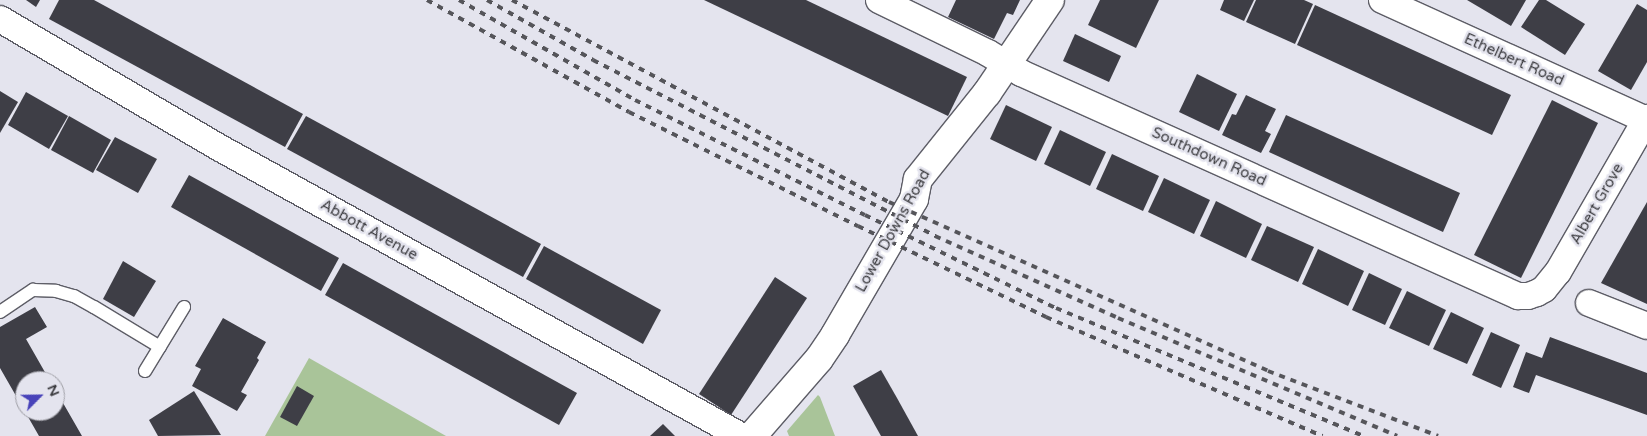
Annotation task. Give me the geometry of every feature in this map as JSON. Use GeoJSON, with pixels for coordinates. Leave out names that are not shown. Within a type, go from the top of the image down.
{"type":"FeatureCollection","features":[{"type":"Feature","properties":{"kind":"street","name":"Southdown Road"},"geometry":{"type":"LineString","coordinates":[[879,0],[1007,65],[1518,296],[1528,296],[1544,289]]}},
{"type":"Feature","properties":{"kind":"street","name":"Lower Downs Road"},"geometry":{"type":"LineString","coordinates":[[752,436],[819,359],[835,335],[914,199],[918,179],[987,93],[1050,0]]}},
{"type":"Feature","properties":{"kind":"street","name":"Ethelbert Road"},"geometry":{"type":"LineString","coordinates":[[1382,0],[1646,119]]}},
{"type":"Feature","properties":{"kind":"street","name":"Abbott Avenue"},"geometry":{"type":"LineString","coordinates":[[0,19],[220,148],[741,436]]}},
{"type":"Feature","properties":{"kind":"street","name":"Albert Grove"},"geometry":{"type":"LineString","coordinates":[[1544,289],[1558,272],[1646,119]]}},
{"type":"Feature","properties":{"kind":"street"},"geometry":{"type":"LineString","coordinates":[[1589,303],[1647,326]]}},
{"type":"Feature","properties":{"kind":"lane"},"geometry":{"type":"LineString","coordinates":[[0,312],[33,290],[56,291],[74,296],[160,347]]}},
{"type":"Feature","properties":{"kind":"lane"},"geometry":{"type":"LineString","coordinates":[[145,371],[184,307]]}},
{"type":"Feature","properties":{"kind":"green space"},"geometry":{"type":"Polygon","coordinates":[[[309,358],[446,436],[265,436],[309,358]]]}},
{"type":"Feature","properties":{"kind":"green space"},"geometry":{"type":"Polygon","coordinates":[[[818,395],[835,436],[789,436],[787,431],[818,395]]]}},
{"type":"Feature","properties":{"kind":"building"},"geometry":{"type":"Polygon","coordinates":[[[26,0],[40,0],[36,7],[26,0]]]}},
{"type":"Feature","properties":{"kind":"building"},"geometry":{"type":"Polygon","coordinates":[[[59,0],[94,0],[303,114],[285,147],[49,19],[59,0]]]}},
{"type":"Feature","properties":{"kind":"building"},"geometry":{"type":"Polygon","coordinates":[[[704,0],[806,0],[967,77],[948,116],[704,0]]]}},
{"type":"Feature","properties":{"kind":"building"},"geometry":{"type":"Polygon","coordinates":[[[956,0],[1020,0],[1013,15],[1007,13],[994,39],[948,17],[956,0]]]}},
{"type":"Feature","properties":{"kind":"building"},"geometry":{"type":"Polygon","coordinates":[[[1100,0],[1159,0],[1136,48],[1088,25],[1100,0]]]}},
{"type":"Feature","properties":{"kind":"building"},"geometry":{"type":"Polygon","coordinates":[[[1224,0],[1254,0],[1244,21],[1220,10],[1224,0]]]}},
{"type":"Feature","properties":{"kind":"building"},"geometry":{"type":"Polygon","coordinates":[[[1256,0],[1304,0],[1313,4],[1295,44],[1246,22],[1256,0]]]}},
{"type":"Feature","properties":{"kind":"building"},"geometry":{"type":"Polygon","coordinates":[[[1467,0],[1526,0],[1511,26],[1467,0]]]}},
{"type":"Feature","properties":{"kind":"building"},"geometry":{"type":"Polygon","coordinates":[[[1539,0],[1546,0],[1585,24],[1565,55],[1521,27],[1539,0]]]}},
{"type":"Feature","properties":{"kind":"building"},"geometry":{"type":"Polygon","coordinates":[[[1637,4],[1647,10],[1647,62],[1631,90],[1598,71],[1637,4]]]}},
{"type":"Feature","properties":{"kind":"building"},"geometry":{"type":"Polygon","coordinates":[[[1315,5],[1511,95],[1492,135],[1297,45],[1315,5]]]}},
{"type":"Feature","properties":{"kind":"building"},"geometry":{"type":"Polygon","coordinates":[[[1075,34],[1121,56],[1109,82],[1063,61],[1075,34]]]}},
{"type":"Feature","properties":{"kind":"building"},"geometry":{"type":"Polygon","coordinates":[[[1197,74],[1237,94],[1219,131],[1179,112],[1197,74]]]}},
{"type":"Feature","properties":{"kind":"building"},"geometry":{"type":"Polygon","coordinates":[[[0,91],[18,102],[0,133],[0,91]]]}},
{"type":"Feature","properties":{"kind":"building"},"geometry":{"type":"Polygon","coordinates":[[[26,92],[68,116],[49,149],[8,125],[26,92]]]}},
{"type":"Feature","properties":{"kind":"building"},"geometry":{"type":"Polygon","coordinates":[[[1246,95],[1276,109],[1265,131],[1271,134],[1261,153],[1222,135],[1232,114],[1236,115],[1246,95]]]}},
{"type":"Feature","properties":{"kind":"building"},"geometry":{"type":"Polygon","coordinates":[[[1552,100],[1598,123],[1521,278],[1474,255],[1552,100]]]}},
{"type":"Feature","properties":{"kind":"building"},"geometry":{"type":"Polygon","coordinates":[[[1006,105],[1052,127],[1036,161],[990,139],[1006,105]]]}},
{"type":"Feature","properties":{"kind":"building"},"geometry":{"type":"Polygon","coordinates":[[[1286,115],[1460,193],[1443,232],[1269,152],[1286,115]]]}},
{"type":"Feature","properties":{"kind":"building"},"geometry":{"type":"Polygon","coordinates":[[[69,116],[111,140],[93,173],[51,150],[69,116]]]}},
{"type":"Feature","properties":{"kind":"building"},"geometry":{"type":"Polygon","coordinates":[[[306,116],[541,244],[523,277],[287,149],[306,116]]]}},
{"type":"Feature","properties":{"kind":"building"},"geometry":{"type":"Polygon","coordinates":[[[1060,130],[1106,152],[1090,186],[1044,164],[1060,130]]]}},
{"type":"Feature","properties":{"kind":"building"},"geometry":{"type":"Polygon","coordinates":[[[115,137],[157,159],[138,193],[96,170],[115,137]]]}},
{"type":"Feature","properties":{"kind":"building"},"geometry":{"type":"Polygon","coordinates":[[[1112,154],[1159,176],[1143,211],[1096,189],[1112,154]]]}},
{"type":"Feature","properties":{"kind":"building"},"geometry":{"type":"Polygon","coordinates":[[[189,175],[339,258],[321,291],[171,207],[189,175]]]}},
{"type":"Feature","properties":{"kind":"building"},"geometry":{"type":"Polygon","coordinates":[[[1164,178],[1210,200],[1194,234],[1148,212],[1164,178]]]}},
{"type":"Feature","properties":{"kind":"building"},"geometry":{"type":"Polygon","coordinates":[[[1216,201],[1262,224],[1246,258],[1200,236],[1216,201]]]}},
{"type":"Feature","properties":{"kind":"building"},"geometry":{"type":"Polygon","coordinates":[[[1647,202],[1647,304],[1601,283],[1647,202]]]}},
{"type":"Feature","properties":{"kind":"building"},"geometry":{"type":"Polygon","coordinates":[[[1267,226],[1314,247],[1298,282],[1251,260],[1267,226]]]}},
{"type":"Feature","properties":{"kind":"building"},"geometry":{"type":"Polygon","coordinates":[[[544,246],[661,310],[643,344],[526,279],[544,246]]]}},
{"type":"Feature","properties":{"kind":"building"},"geometry":{"type":"Polygon","coordinates":[[[1318,249],[1364,271],[1348,306],[1302,284],[1318,249]]]}},
{"type":"Feature","properties":{"kind":"building"},"geometry":{"type":"Polygon","coordinates":[[[123,261],[156,281],[134,317],[103,299],[123,261]]]}},
{"type":"Feature","properties":{"kind":"building"},"geometry":{"type":"Polygon","coordinates":[[[343,263],[577,393],[559,425],[325,295],[343,263]]]}},
{"type":"Feature","properties":{"kind":"building"},"geometry":{"type":"Polygon","coordinates":[[[1369,273],[1402,289],[1385,325],[1352,310],[1369,273]]]}},
{"type":"Feature","properties":{"kind":"building"},"geometry":{"type":"Polygon","coordinates":[[[775,277],[807,298],[731,415],[699,394],[775,277]]]}},
{"type":"Feature","properties":{"kind":"building"},"geometry":{"type":"Polygon","coordinates":[[[1407,291],[1446,310],[1429,346],[1389,328],[1407,291]]]}},
{"type":"Feature","properties":{"kind":"building"},"geometry":{"type":"Polygon","coordinates":[[[35,307],[47,327],[26,339],[44,371],[15,371],[15,394],[0,368],[0,327],[35,307]]]}},
{"type":"Feature","properties":{"kind":"building"},"geometry":{"type":"Polygon","coordinates":[[[1451,312],[1484,328],[1467,364],[1433,349],[1451,312]]]}},
{"type":"Feature","properties":{"kind":"building"},"geometry":{"type":"Polygon","coordinates":[[[223,318],[266,342],[257,358],[259,360],[241,392],[247,395],[237,411],[192,386],[201,369],[195,366],[223,318]]]}},
{"type":"Feature","properties":{"kind":"building"},"geometry":{"type":"Polygon","coordinates":[[[1491,332],[1520,345],[1501,388],[1472,375],[1491,332]]]}},
{"type":"Feature","properties":{"kind":"building"},"geometry":{"type":"Polygon","coordinates":[[[1550,337],[1647,373],[1647,415],[1536,375],[1529,393],[1513,387],[1526,352],[1542,358],[1550,337]]]}},
{"type":"Feature","properties":{"kind":"building"},"geometry":{"type":"Polygon","coordinates":[[[881,370],[918,436],[881,436],[853,386],[881,370]]]}},
{"type":"Feature","properties":{"kind":"building"},"geometry":{"type":"Polygon","coordinates":[[[297,386],[314,396],[297,426],[280,417],[297,386]]]}},
{"type":"Feature","properties":{"kind":"building"},"geometry":{"type":"Polygon","coordinates":[[[194,391],[221,435],[158,436],[149,420],[194,391]]]}},
{"type":"Feature","properties":{"kind":"building"},"geometry":{"type":"Polygon","coordinates":[[[65,406],[82,436],[39,436],[30,421],[65,421],[65,406]]]}},
{"type":"Feature","properties":{"kind":"building"},"geometry":{"type":"Polygon","coordinates":[[[663,424],[675,436],[650,436],[663,424]]]}},
{"type":"Feature","properties":{"kind":"railway"},"geometry":{"type":"LineString","coordinates":[[427,0],[629,112],[858,226],[1046,317],[1322,436]]}},
{"type":"Feature","properties":{"kind":"railway"},"geometry":{"type":"LineString","coordinates":[[459,0],[635,100],[1056,308],[1364,436]]}},
{"type":"Feature","properties":{"kind":"railway"},"geometry":{"type":"LineString","coordinates":[[487,0],[593,60],[935,236],[1118,318],[1397,436]]}},
{"type":"Feature","properties":{"kind":"railway"},"geometry":{"type":"LineString","coordinates":[[512,0],[889,202],[1268,371],[1438,436]]}}]}
